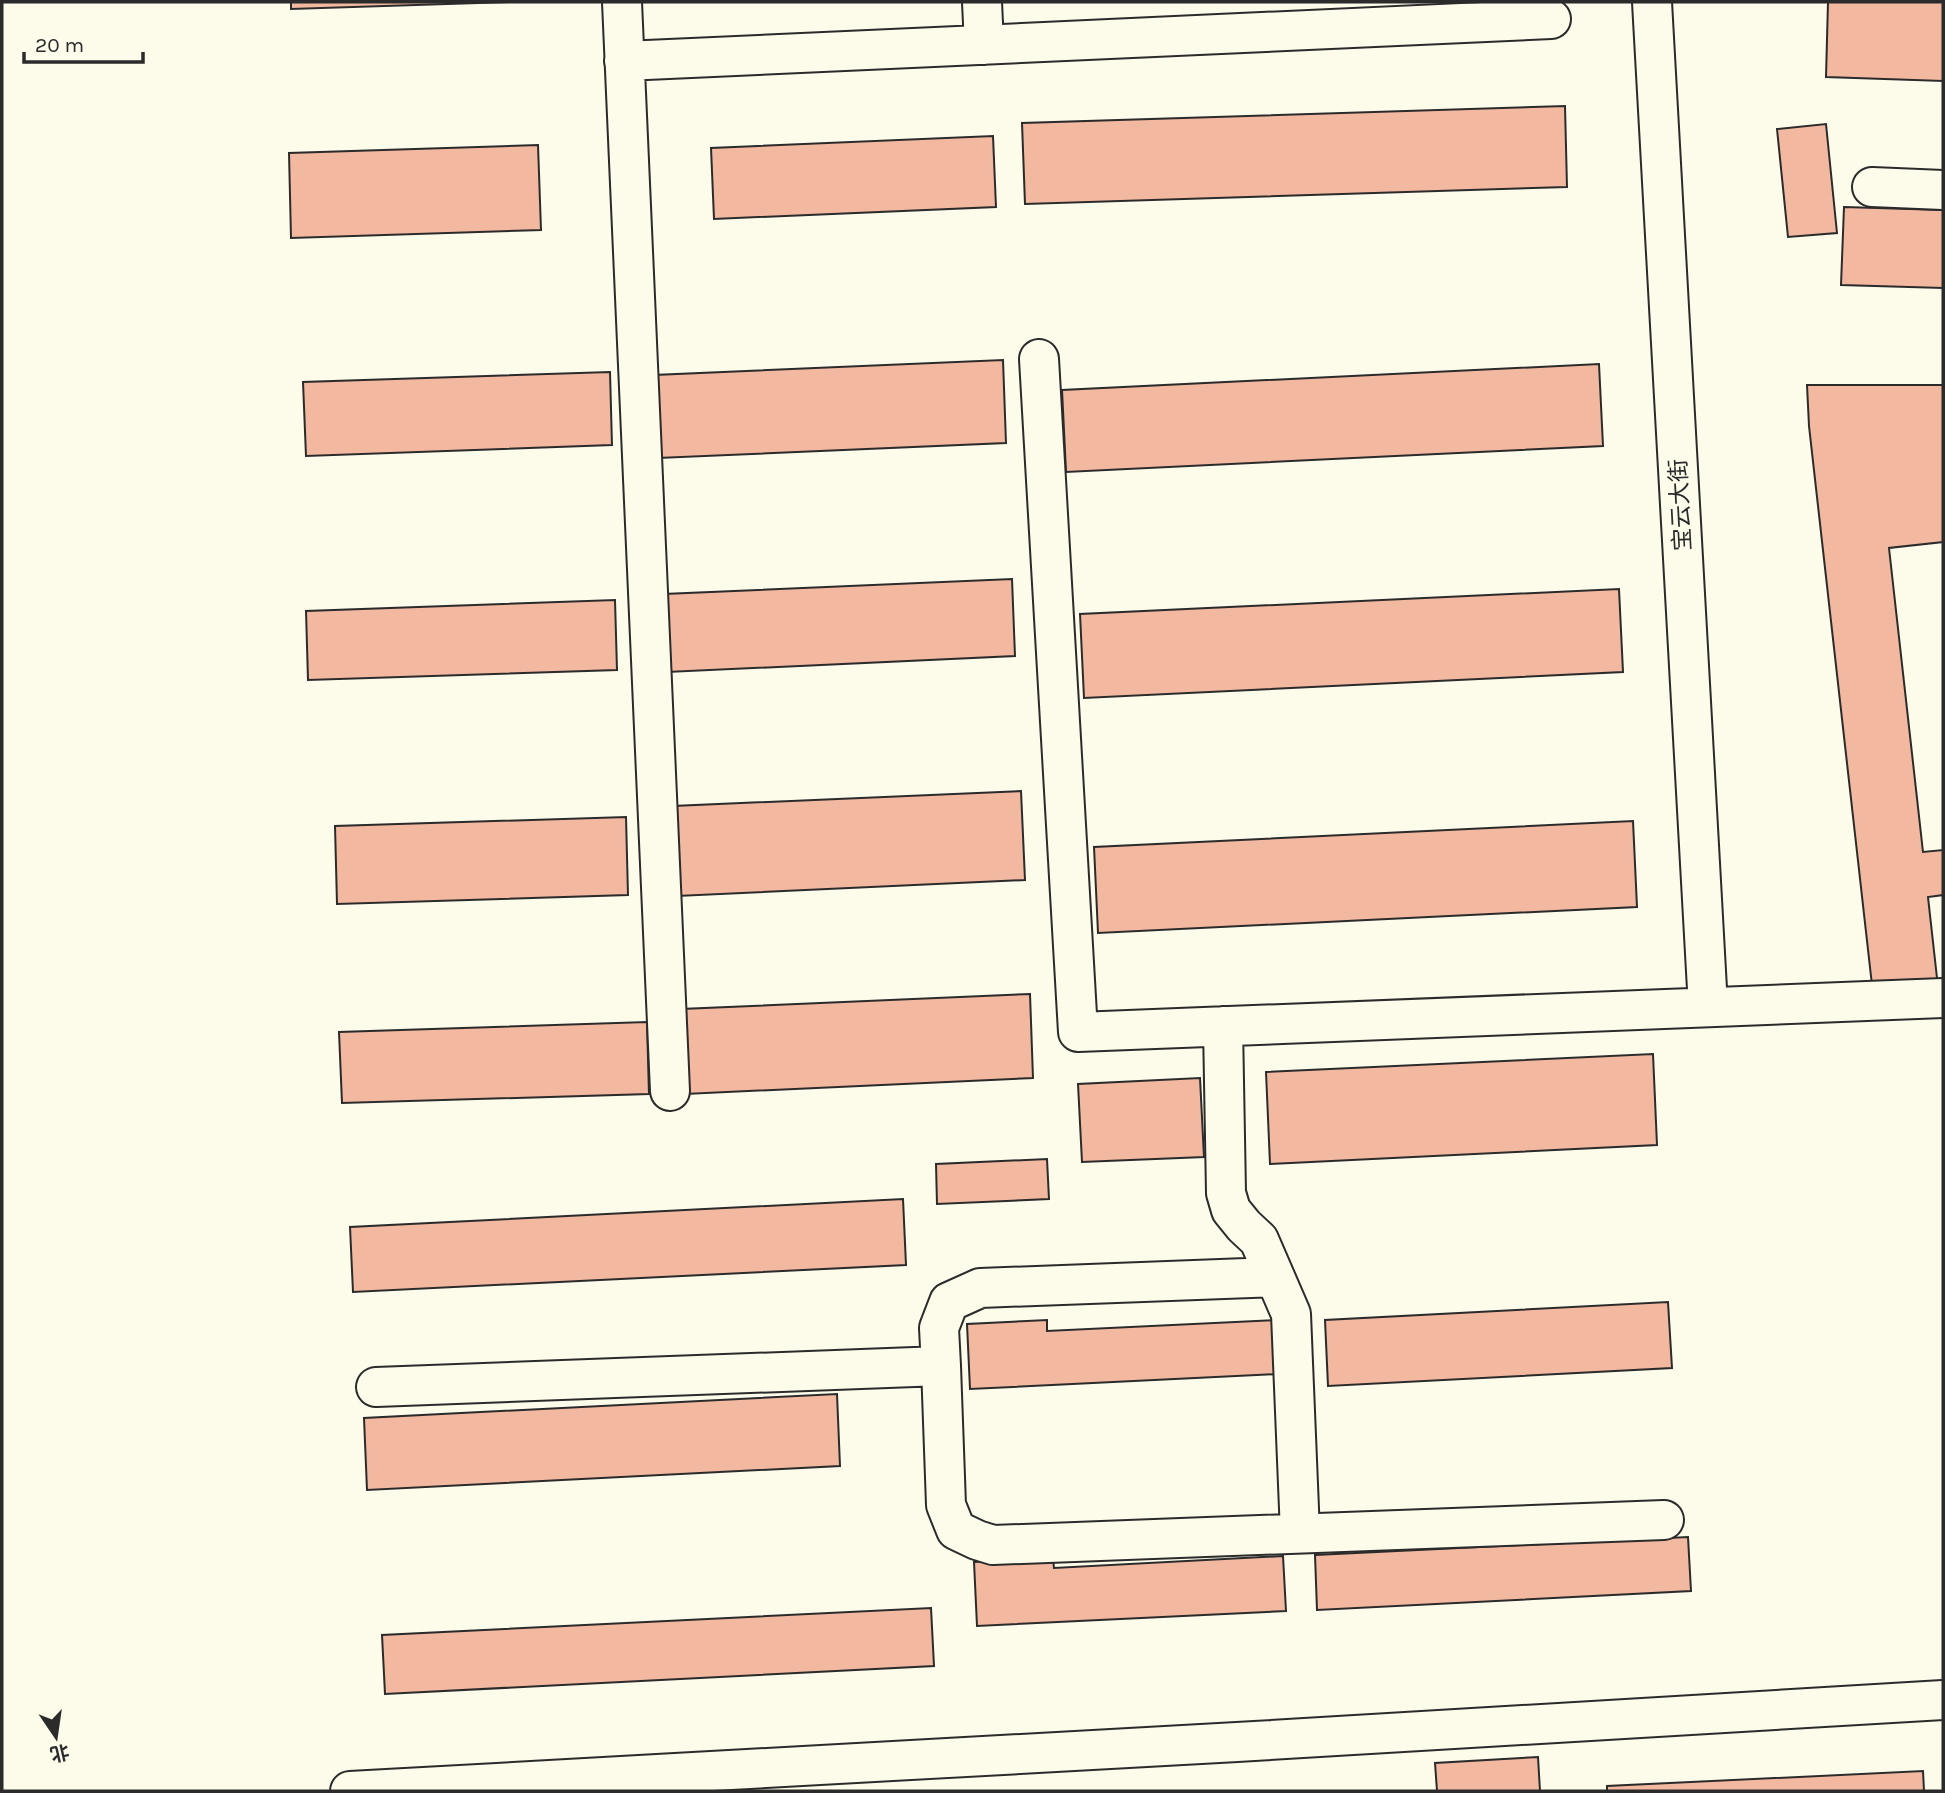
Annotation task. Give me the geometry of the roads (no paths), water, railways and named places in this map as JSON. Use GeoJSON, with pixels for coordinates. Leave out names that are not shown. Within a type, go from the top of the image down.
{"type":"FeatureCollection","features":[{"type":"Feature","properties":{"kind":"street"},"geometry":{"type":"LineString","coordinates":[[622,2],[670,1091]]}},
{"type":"Feature","properties":{"kind":"street"},"geometry":{"type":"LineString","coordinates":[[982,2],[984,45]]}},
{"type":"Feature","properties":{"kind":"street","name":"宝云大街"},"geometry":{"type":"LineString","coordinates":[[1652,2],[1708,1007]]}},
{"type":"Feature","properties":{"kind":"street"},"geometry":{"type":"LineString","coordinates":[[624,61],[1551,19]]}},
{"type":"Feature","properties":{"kind":"street"},"geometry":{"type":"LineString","coordinates":[[1872,187],[1943,190]]}},
{"type":"Feature","properties":{"kind":"street"},"geometry":{"type":"LineString","coordinates":[[1039,359],[1078,1032],[1943,998]]}},
{"type":"Feature","properties":{"kind":"street"},"geometry":{"type":"LineString","coordinates":[[1223,1026],[1226,1193],[1231,1210],[1259,1240],[1291,1314],[1300,1533]]}},
{"type":"Feature","properties":{"kind":"street"},"geometry":{"type":"LineString","coordinates":[[1275,1277],[980,1288],[948,1302],[939,1328],[940,1366],[946,1505],[956,1530],[993,1545],[1664,1520]]}},
{"type":"Feature","properties":{"kind":"street"},"geometry":{"type":"LineString","coordinates":[[376,1387],[940,1366]]}},
{"type":"Feature","properties":{"kind":"street"},"geometry":{"type":"LineString","coordinates":[[350,1791],[1943,1700]]}}]}
